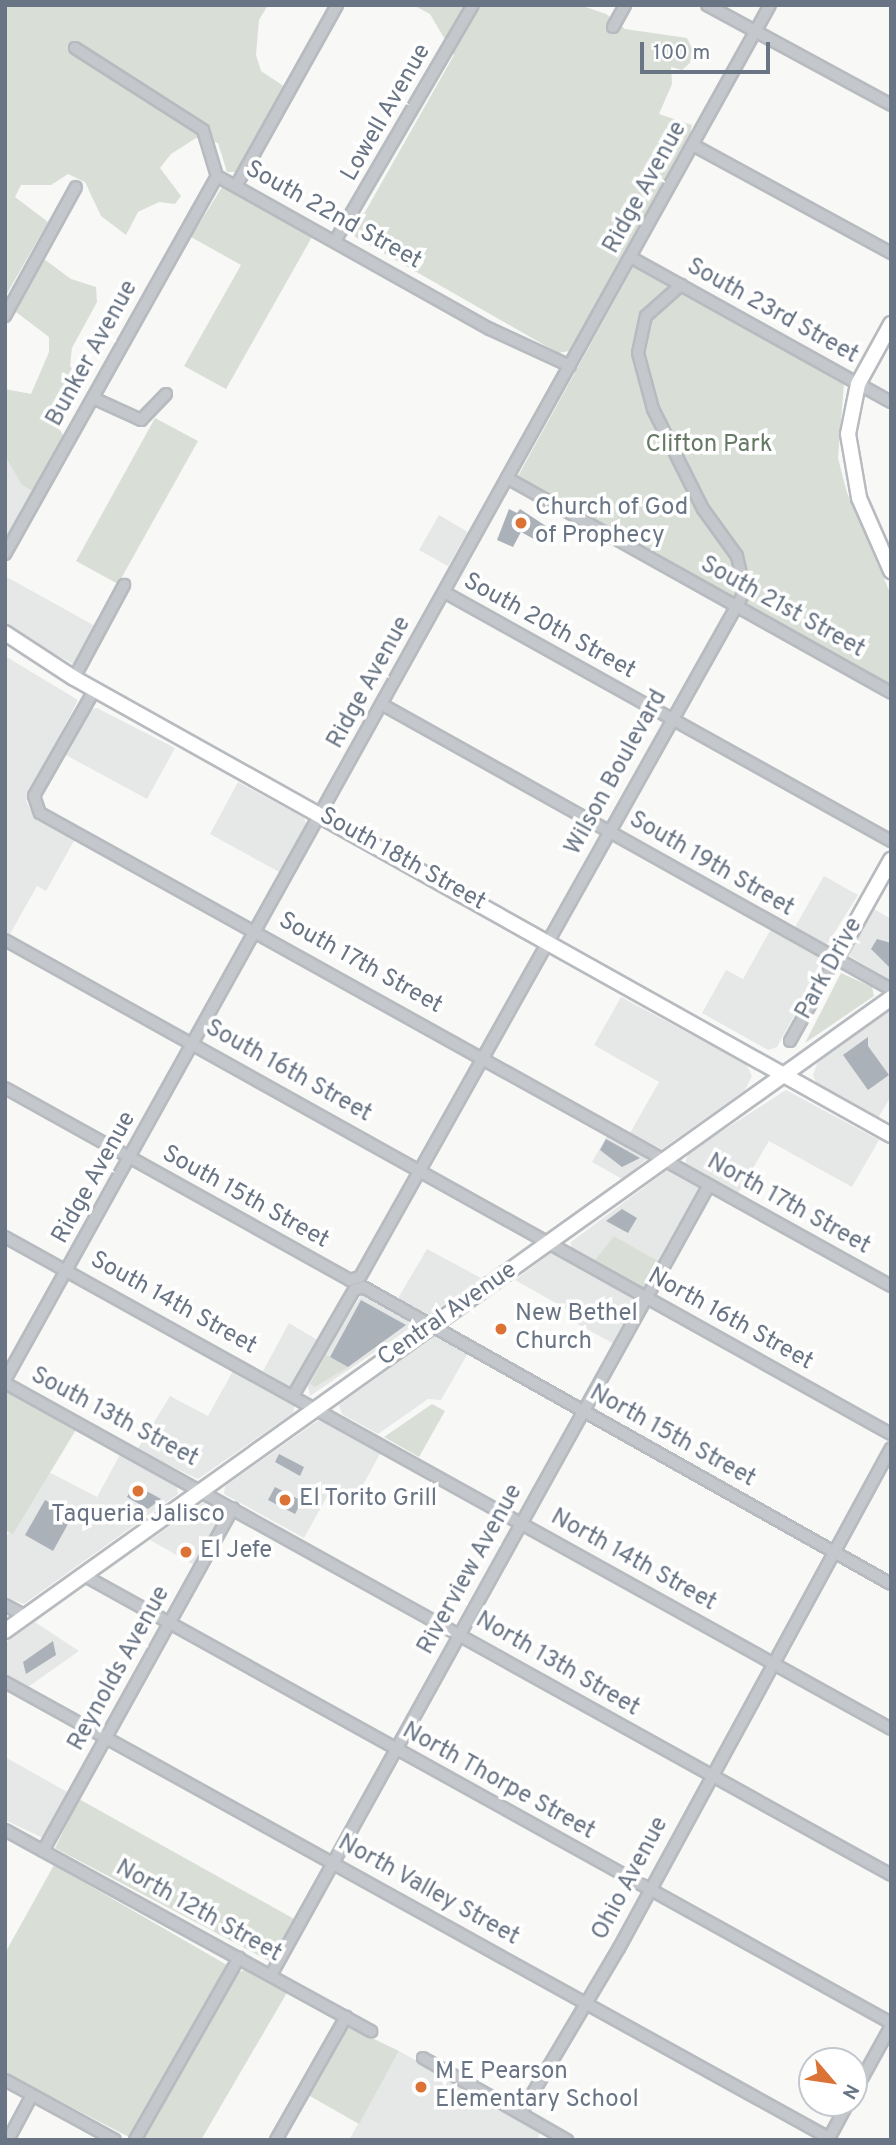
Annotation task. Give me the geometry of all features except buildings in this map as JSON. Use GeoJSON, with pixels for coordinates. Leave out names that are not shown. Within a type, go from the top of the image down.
{"type":"FeatureCollection","features":[{"type":"Feature","properties":{"kind":"main road"},"geometry":{"type":"LineString","coordinates":[[891,324],[858,384],[848,434],[849,466],[891,570]]}},
{"type":"Feature","properties":{"kind":"main road","name":"South 18th Street"},"geometry":{"type":"LineString","coordinates":[[5,633],[12,647],[95,689],[322,815],[891,1135]]}},
{"type":"Feature","properties":{"kind":"main road","name":"Park Drive"},"geometry":{"type":"LineString","coordinates":[[835,960],[891,860]]}},
{"type":"Feature","properties":{"kind":"main road","name":"Central Avenue"},"geometry":{"type":"LineString","coordinates":[[5,1631],[891,998]]}},
{"type":"Feature","properties":{"kind":"street"},"geometry":{"type":"LineString","coordinates":[[236,186],[337,5]]}},
{"type":"Feature","properties":{"kind":"street","name":"Lowell Avenue"},"geometry":{"type":"LineString","coordinates":[[335,242],[473,5]]}},
{"type":"Feature","properties":{"kind":"street"},"geometry":{"type":"LineString","coordinates":[[613,27],[625,5]]}},
{"type":"Feature","properties":{"kind":"street"},"geometry":{"type":"LineString","coordinates":[[707,5],[891,105]]}},
{"type":"Feature","properties":{"kind":"street","name":"Ridge Avenue"},"geometry":{"type":"LineString","coordinates":[[5,1381],[258,931],[443,592],[632,258],[770,5]]}},
{"type":"Feature","properties":{"kind":"street","name":"South 22nd Street"},"geometry":{"type":"LineString","coordinates":[[75,48],[203,130],[217,176],[489,329],[570,366]]}},
{"type":"Feature","properties":{"kind":"street"},"geometry":{"type":"LineString","coordinates":[[693,145],[891,253]]}},
{"type":"Feature","properties":{"kind":"street","name":"Bunker Avenue"},"geometry":{"type":"LineString","coordinates":[[5,554],[217,176]]}},
{"type":"Feature","properties":{"kind":"street"},"geometry":{"type":"LineString","coordinates":[[5,316],[76,187]]}},
{"type":"Feature","properties":{"kind":"street","name":"South 23rd Street"},"geometry":{"type":"LineString","coordinates":[[632,258],[891,402]]}},
{"type":"Feature","properties":{"kind":"street","name":"Wilson Boulevard"},"geometry":{"type":"LineString","coordinates":[[293,1394],[745,591],[737,556],[703,509],[658,419],[638,353],[646,316],[681,285]]}},
{"type":"Feature","properties":{"kind":"street"},"geometry":{"type":"LineString","coordinates":[[93,398],[141,420],[166,394]]}},
{"type":"Feature","properties":{"kind":"street","name":"South 21st Street"},"geometry":{"type":"LineString","coordinates":[[507,478],[891,693]]}},
{"type":"Feature","properties":{"kind":"street"},"geometry":{"type":"LineString","coordinates":[[877,540],[891,547]]}},
{"type":"Feature","properties":{"kind":"street"},"geometry":{"type":"LineString","coordinates":[[74,678],[124,585]]}},
{"type":"Feature","properties":{"kind":"street","name":"South 20th Street"},"geometry":{"type":"LineString","coordinates":[[443,592],[891,841]]}},
{"type":"Feature","properties":{"kind":"street","name":"South 17th Street"},"geometry":{"type":"LineString","coordinates":[[95,689],[33,807],[666,1159]]}},
{"type":"Feature","properties":{"kind":"street","name":"South 19th Street"},"geometry":{"type":"LineString","coordinates":[[383,705],[891,989]]}},
{"type":"Feature","properties":{"kind":"street","name":"South 16th Street"},"geometry":{"type":"LineString","coordinates":[[5,940],[548,1242]]}},
{"type":"Feature","properties":{"kind":"street","name":"Park Drive"},"geometry":{"type":"LineString","coordinates":[[790,1041],[835,960]]}},
{"type":"Feature","properties":{"kind":"street","name":"South 15th Street"},"geometry":{"type":"LineString","coordinates":[[5,1088],[432,1326]]}},
{"type":"Feature","properties":{"kind":"street","name":"North 17th Street"},"geometry":{"type":"LineString","coordinates":[[666,1159],[891,1286]]}},
{"type":"Feature","properties":{"kind":"street","name":"Riverview Avenue"},"geometry":{"type":"LineString","coordinates":[[271,1975],[709,1185]]}},
{"type":"Feature","properties":{"kind":"street","name":"South 14th Street"},"geometry":{"type":"LineString","coordinates":[[5,1237],[320,1408]]}},
{"type":"Feature","properties":{"kind":"street","name":"North 16th Street"},"geometry":{"type":"LineString","coordinates":[[548,1242],[891,1434]]}},
{"type":"Feature","properties":{"kind":"street","name":"North 15th Street"},"geometry":{"type":"LineString","coordinates":[[432,1326],[891,1584]]}},
{"type":"Feature","properties":{"kind":"street","name":"South 13th Street"},"geometry":{"type":"LineString","coordinates":[[5,1381],[202,1490]]}},
{"type":"Feature","properties":{"kind":"street","name":"North 14th Street"},"geometry":{"type":"LineString","coordinates":[[320,1408],[520,1523],[891,1729]]}},
{"type":"Feature","properties":{"kind":"street","name":"Ohio Avenue"},"geometry":{"type":"LineString","coordinates":[[521,2113],[650,1892],[771,1661],[891,1448]]}},
{"type":"Feature","properties":{"kind":"street","name":"North 13th Street"},"geometry":{"type":"LineString","coordinates":[[202,1490],[891,1875]]}},
{"type":"Feature","properties":{"kind":"street","name":"Reynolds Avenue"},"geometry":{"type":"LineString","coordinates":[[43,1851],[233,1508]]}},
{"type":"Feature","properties":{"kind":"street","name":"North Thorpe Street"},"geometry":{"type":"LineString","coordinates":[[85,1576],[891,2024]]}},
{"type":"Feature","properties":{"kind":"street"},"geometry":{"type":"LineString","coordinates":[[5,1605],[26,1616]]}},
{"type":"Feature","properties":{"kind":"street","name":"North Valley Street"},"geometry":{"type":"LineString","coordinates":[[5,1682],[334,1862],[828,2139]]}},
{"type":"Feature","properties":{"kind":"street","name":"North 12th Street"},"geometry":{"type":"LineString","coordinates":[[5,1830],[371,2031]]}},
{"type":"Feature","properties":{"kind":"street"},"geometry":{"type":"LineString","coordinates":[[135,2140],[239,1958]]}},
{"type":"Feature","properties":{"kind":"street"},"geometry":{"type":"LineString","coordinates":[[276,2140],[346,2017]]}},
{"type":"Feature","properties":{"kind":"street"},"geometry":{"type":"LineString","coordinates":[[868,2067],[891,2024]]}},
{"type":"Feature","properties":{"kind":"street"},"geometry":{"type":"LineString","coordinates":[[423,2058],[521,2113],[546,2135],[567,2140]]}},
{"type":"Feature","properties":{"kind":"street"},"geometry":{"type":"LineString","coordinates":[[5,2080],[115,2140]]}},
{"type":"Feature","properties":{"kind":"street"},"geometry":{"type":"LineString","coordinates":[[8,2140],[32,2095]]}},
{"type":"Feature","properties":{"kind":"street"},"geometry":{"type":"LineString","coordinates":[[828,2139],[840,2117]]}},
{"type":"Feature","properties":{"kind":"shaded area"},"geometry":{"type":"Polygon","coordinates":[[[5,456],[21,484],[33,492],[5,543],[5,456]]]}},
{"type":"Feature","properties":{"kind":"shaded area"},"geometry":{"type":"Polygon","coordinates":[[[439,515],[468,532],[448,566],[419,550],[439,515]]]}},
{"type":"Feature","properties":{"kind":"shaded area"},"geometry":{"type":"Polygon","coordinates":[[[5,576],[95,626],[73,664],[5,627],[5,576]]]}},
{"type":"Feature","properties":{"kind":"shaded area"},"geometry":{"type":"Polygon","coordinates":[[[5,656],[78,700],[26,801],[34,816],[75,839],[46,891],[37,886],[10,934],[5,931],[5,656]]]}},
{"type":"Feature","properties":{"kind":"shaded area"},"geometry":{"type":"Polygon","coordinates":[[[97,708],[175,748],[147,799],[64,754],[90,710],[97,708]]]}},
{"type":"Feature","properties":{"kind":"shaded area"},"geometry":{"type":"Polygon","coordinates":[[[238,782],[304,818],[307,826],[281,873],[210,834],[238,782]]]}},
{"type":"Feature","properties":{"kind":"shaded area"},"geometry":{"type":"Polygon","coordinates":[[[824,876],[858,895],[826,946],[795,927],[824,876]]]}},
{"type":"Feature","properties":{"kind":"shaded area"},"geometry":{"type":"Polygon","coordinates":[[[874,909],[891,919],[891,981],[848,955],[874,909]]]}},
{"type":"Feature","properties":{"kind":"shaded area"},"geometry":{"type":"Polygon","coordinates":[[[772,927],[824,960],[777,1047],[768,1050],[702,1013],[726,970],[743,979],[772,927]]]}},
{"type":"Feature","properties":{"kind":"shaded area"},"geometry":{"type":"Polygon","coordinates":[[[621,997],[746,1064],[752,1076],[745,1090],[662,1149],[630,1133],[659,1082],[594,1045],[621,997]]]}},
{"type":"Feature","properties":{"kind":"shaded area"},"geometry":{"type":"Polygon","coordinates":[[[891,1009],[891,1096],[877,1120],[818,1086],[813,1075],[818,1061],[891,1009]]]}},
{"type":"Feature","properties":{"kind":"shaded area"},"geometry":{"type":"Polygon","coordinates":[[[786,1090],[879,1140],[852,1187],[769,1141],[737,1195],[685,1164],[688,1153],[786,1090]]]}},
{"type":"Feature","properties":{"kind":"shaded area"},"geometry":{"type":"Polygon","coordinates":[[[608,1134],[647,1159],[622,1179],[592,1162],[608,1134]]]}},
{"type":"Feature","properties":{"kind":"shaded area"},"geometry":{"type":"Polygon","coordinates":[[[666,1171],[675,1171],[701,1189],[660,1262],[614,1236],[593,1262],[571,1251],[571,1242],[666,1171]]]}},
{"type":"Feature","properties":{"kind":"shaded area"},"geometry":{"type":"Polygon","coordinates":[[[427,1249],[481,1278],[429,1315],[397,1300],[427,1249]]]}},
{"type":"Feature","properties":{"kind":"shaded area"},"geometry":{"type":"Polygon","coordinates":[[[551,1253],[636,1298],[614,1344],[574,1322],[577,1315],[515,1280],[551,1253]]]}},
{"type":"Feature","properties":{"kind":"shaded area"},"geometry":{"type":"Polygon","coordinates":[[[362,1294],[409,1320],[410,1328],[310,1396],[307,1382],[362,1294]]]}},
{"type":"Feature","properties":{"kind":"shaded area"},"geometry":{"type":"Polygon","coordinates":[[[289,1323],[319,1341],[292,1388],[263,1371],[289,1323]]]}},
{"type":"Feature","properties":{"kind":"shaded area"},"geometry":{"type":"Polygon","coordinates":[[[435,1336],[468,1353],[441,1400],[428,1399],[378,1434],[342,1414],[339,1405],[435,1336]]]}},
{"type":"Feature","properties":{"kind":"shaded area"},"geometry":{"type":"Polygon","coordinates":[[[234,1369],[295,1404],[293,1413],[198,1479],[137,1450],[170,1396],[208,1416],[234,1369]]]}},
{"type":"Feature","properties":{"kind":"shaded area"},"geometry":{"type":"Polygon","coordinates":[[[319,1420],[381,1452],[352,1505],[329,1493],[304,1538],[224,1494],[225,1486],[319,1420]]]}},
{"type":"Feature","properties":{"kind":"shaded area"},"geometry":{"type":"Polygon","coordinates":[[[121,1453],[176,1482],[178,1494],[24,1604],[5,1597],[5,1539],[47,1471],[97,1497],[121,1453]]]}},
{"type":"Feature","properties":{"kind":"shaded area"},"geometry":{"type":"Polygon","coordinates":[[[204,1502],[222,1517],[196,1566],[150,1540],[204,1502]]]}},
{"type":"Feature","properties":{"kind":"shaded area"},"geometry":{"type":"Polygon","coordinates":[[[35,1622],[79,1651],[28,1687],[5,1675],[5,1643],[35,1622]]]}},
{"type":"Feature","properties":{"kind":"shaded area"},"geometry":{"type":"Polygon","coordinates":[[[5,1757],[69,1793],[43,1838],[5,1820],[5,1757]]]}},
{"type":"Feature","properties":{"kind":"shaded area","name":"M E Pearson Elementary School"},"geometry":{"type":"Polygon","coordinates":[[[399,2051],[540,2130],[538,2140],[349,2140],[399,2051]]]}},
{"type":"Feature","properties":{"kind":"green space"},"geometry":{"type":"Polygon","coordinates":[[[5,5],[268,5],[259,20],[256,55],[261,71],[285,87],[236,172],[227,172],[218,143],[196,138],[171,154],[160,168],[181,196],[175,204],[159,202],[138,212],[126,235],[101,216],[85,182],[68,174],[51,185],[21,185],[15,197],[48,222],[5,297],[5,5]]]}},
{"type":"Feature","properties":{"kind":"green space"},"geometry":{"type":"Polygon","coordinates":[[[413,5],[580,5],[606,14],[625,29],[687,38],[692,48],[690,63],[682,70],[671,67],[672,84],[659,114],[692,125],[688,142],[569,351],[558,353],[352,235],[454,55],[430,14],[413,5]]]}},
{"type":"Feature","properties":{"kind":"green space"},"geometry":{"type":"Polygon","coordinates":[[[222,187],[312,237],[226,389],[184,366],[241,265],[191,237],[222,187]]]}},
{"type":"Feature","properties":{"kind":"green space"},"geometry":{"type":"Polygon","coordinates":[[[44,259],[71,279],[96,287],[97,302],[72,348],[70,366],[80,378],[75,390],[49,409],[64,437],[33,492],[21,484],[5,456],[5,389],[31,394],[49,352],[49,337],[16,312],[44,259]]]}},
{"type":"Feature","properties":{"kind":"green space","name":"Clifton Park"},"geometry":{"type":"Polygon","coordinates":[[[633,267],[844,384],[838,458],[847,493],[891,595],[891,686],[518,476],[633,267]]]}},
{"type":"Feature","properties":{"kind":"green space"},"geometry":{"type":"Polygon","coordinates":[[[155,418],[198,441],[118,584],[76,561],[155,418]]]}},
{"type":"Feature","properties":{"kind":"green space"},"geometry":{"type":"Polygon","coordinates":[[[841,973],[872,987],[874,996],[805,1043],[841,973]]]}},
{"type":"Feature","properties":{"kind":"green space"},"geometry":{"type":"Polygon","coordinates":[[[614,1236],[660,1262],[644,1288],[593,1262],[614,1236]]]}},
{"type":"Feature","properties":{"kind":"green space"},"geometry":{"type":"Polygon","coordinates":[[[326,1355],[348,1367],[315,1387],[310,1384],[326,1355]]]}},
{"type":"Feature","properties":{"kind":"green space"},"geometry":{"type":"Polygon","coordinates":[[[7,1390],[77,1428],[13,1534],[5,1530],[7,1390]]]}},
{"type":"Feature","properties":{"kind":"green space"},"geometry":{"type":"Polygon","coordinates":[[[432,1404],[445,1411],[419,1457],[384,1437],[432,1404]]]}},
{"type":"Feature","properties":{"kind":"green space"},"geometry":{"type":"Polygon","coordinates":[[[79,1799],[296,1920],[271,1962],[55,1848],[79,1799]]]}},
{"type":"Feature","properties":{"kind":"green space"},"geometry":{"type":"Polygon","coordinates":[[[54,1865],[227,1965],[129,2137],[5,2073],[5,1953],[54,1865]]]}},
{"type":"Feature","properties":{"kind":"green space"},"geometry":{"type":"Polygon","coordinates":[[[246,1970],[288,1991],[201,2140],[140,2140],[238,1972],[246,1970]]]}},
{"type":"Feature","properties":{"kind":"green space"},"geometry":{"type":"Polygon","coordinates":[[[347,2026],[399,2051],[359,2124],[308,2095],[347,2026]]]}},
{"type":"Feature","properties":{"kind":"place","name":"Church of God of Prophecy"},"geometry":{"type":"Point","coordinates":[521,523]}},
{"type":"Feature","properties":{"kind":"place","name":"New Bethel Church"},"geometry":{"type":"Point","coordinates":[501,1329]}},
{"type":"Feature","properties":{"kind":"place","name":"Taqueria Jalisco"},"geometry":{"type":"Point","coordinates":[138,1491]}},
{"type":"Feature","properties":{"kind":"place","name":"El Torito Grill"},"geometry":{"type":"Point","coordinates":[285,1500]}},
{"type":"Feature","properties":{"kind":"place","name":"El Jefe"},"geometry":{"type":"Point","coordinates":[186,1552]}},
{"type":"Feature","properties":{"kind":"place","name":"M E Pearson Elementary School"},"geometry":{"type":"Point","coordinates":[421,2087]}}]}
